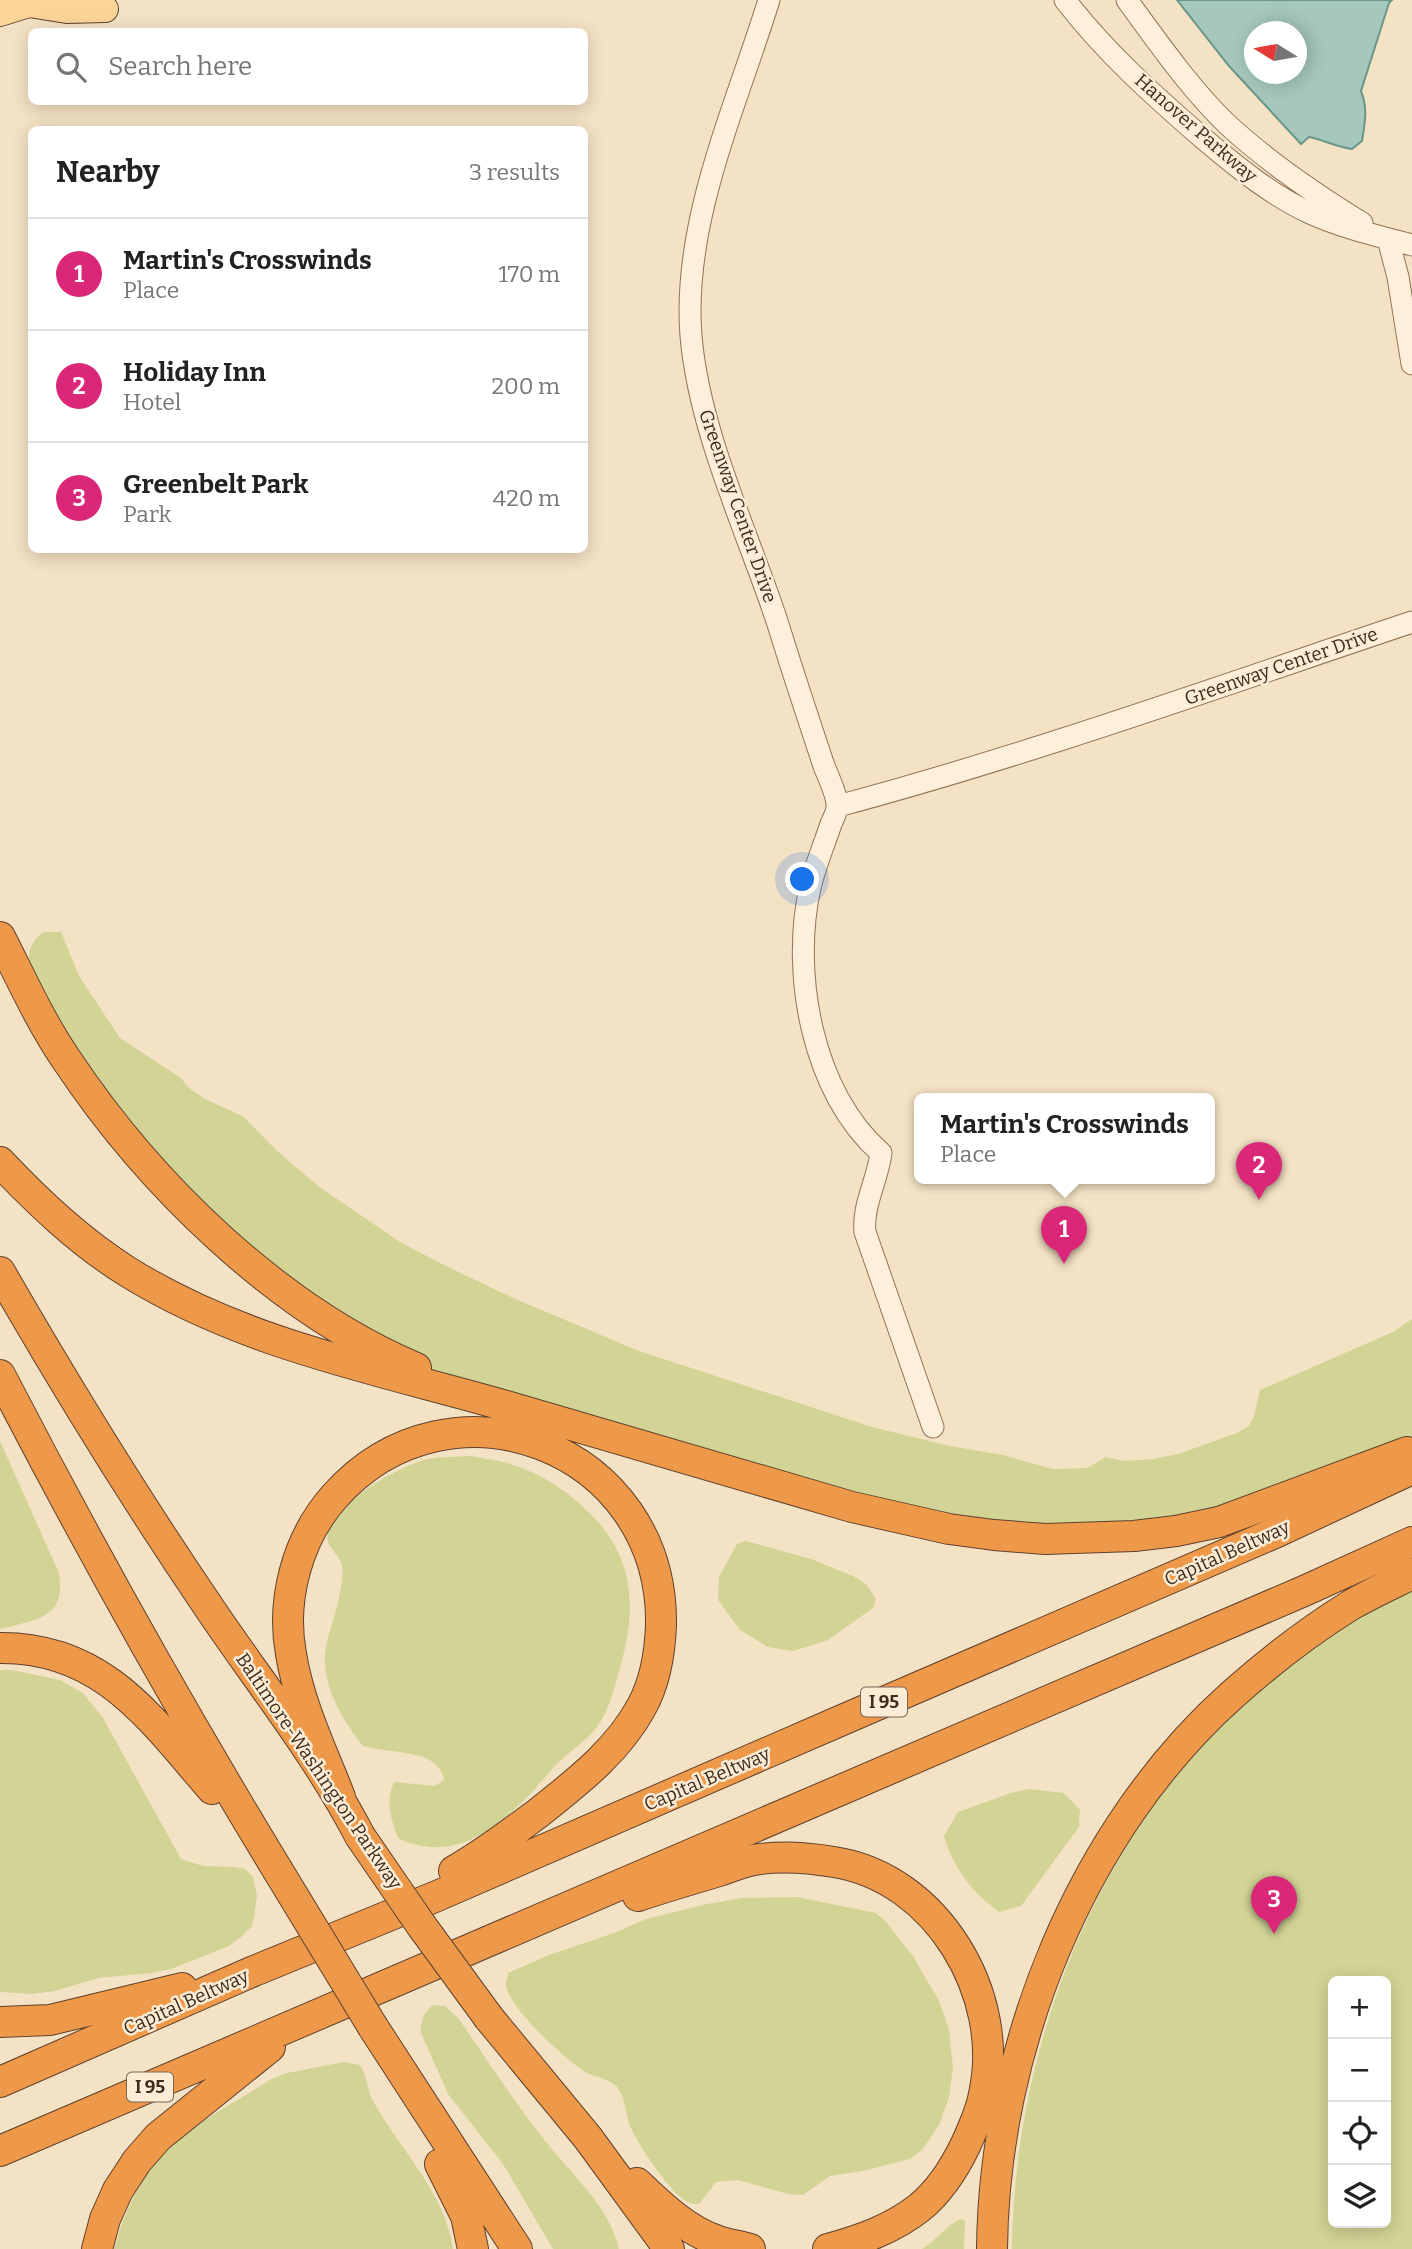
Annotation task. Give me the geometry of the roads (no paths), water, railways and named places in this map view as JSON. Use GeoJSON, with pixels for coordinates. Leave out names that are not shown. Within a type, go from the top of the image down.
{"type":"FeatureCollection","features":[{"type":"Feature","properties":{"kind":"highway"},"geometry":{"type":"LineString","coordinates":[[0,937],[65,1057],[107,1116],[149,1168],[195,1215],[285,1291],[334,1324],[389,1356],[503,1405]]}},
{"type":"Feature","properties":{"kind":"highway"},"geometry":{"type":"LineString","coordinates":[[0,1162],[36,1200],[127,1272],[243,1329],[317,1354],[890,1517],[949,1529],[1045,1539],[1134,1536],[1176,1531],[1219,1522],[1412,1450]]}},
{"type":"Feature","properties":{"kind":"highway","name":"Baltimore-Washington Parkway"},"geometry":{"type":"LineString","coordinates":[[0,1272],[51,1359],[206,1604],[340,1797],[360,1836],[489,2018],[588,2138],[669,2249]]}},
{"type":"Feature","properties":{"kind":"highway"},"geometry":{"type":"LineString","coordinates":[[0,1375],[144,1645],[270,1859],[373,2027],[517,2249]]}},
{"type":"Feature","properties":{"kind":"highway"},"geometry":{"type":"LineString","coordinates":[[340,1797],[301,1695],[290,1653],[291,1584],[303,1547],[322,1511],[349,1480],[370,1464],[409,1444],[458,1432],[520,1438],[565,1455],[591,1471],[621,1502],[634,1522],[645,1542],[659,1586],[661,1640],[652,1684],[642,1707],[608,1753],[507,1837],[486,1853],[354,1930]]}},
{"type":"Feature","properties":{"kind":"highway","name":"Capital Beltway"},"geometry":{"type":"LineString","coordinates":[[0,2082],[1226,1554],[1412,1469]]}},
{"type":"Feature","properties":{"kind":"highway","name":"I 95"},"geometry":{"type":"LineString","coordinates":[[0,2151],[1304,1591],[1412,1542]]}},
{"type":"Feature","properties":{"kind":"highway"},"geometry":{"type":"LineString","coordinates":[[992,2249],[995,2194],[1007,2113],[1032,2011],[1049,1963],[1071,1914],[1124,1821],[1162,1769],[1230,1696],[1264,1667],[1352,1605],[1412,1574]]}},
{"type":"Feature","properties":{"kind":"highway"},"geometry":{"type":"LineString","coordinates":[[0,1648],[41,1651],[67,1659],[121,1689],[166,1734],[270,1859]]}},
{"type":"Feature","properties":{"kind":"highway"},"geometry":{"type":"LineString","coordinates":[[497,1939],[757,1859],[811,1859],[858,1868],[903,1889],[925,1908],[947,1934],[978,1990],[988,2057],[985,2094],[960,2158],[942,2184],[921,2207],[892,2226],[828,2249]]}},
{"type":"Feature","properties":{"kind":"highway"},"geometry":{"type":"LineString","coordinates":[[0,2022],[50,2020],[254,1971]]}},
{"type":"Feature","properties":{"kind":"highway"},"geometry":{"type":"LineString","coordinates":[[97,2249],[105,2219],[118,2190],[158,2137],[300,2023]]}},
{"type":"Feature","properties":{"kind":"highway"},"geometry":{"type":"LineString","coordinates":[[373,2027],[375,2055],[455,2192],[466,2216],[473,2249]]}},
{"type":"Feature","properties":{"kind":"highway"},"geometry":{"type":"LineString","coordinates":[[588,2138],[661,2207],[684,2224],[716,2241],[750,2249]]}},
{"type":"Feature","properties":{"kind":"main road"},"geometry":{"type":"LineString","coordinates":[[0,13],[29,4],[67,10],[106,9]]}},
{"type":"Feature","properties":{"kind":"street","name":"Greenway Center Drive"},"geometry":{"type":"LineString","coordinates":[[769,0],[703,209],[692,266],[691,336],[703,405],[714,443],[838,806],[923,783],[1070,737],[1412,622]]}},
{"type":"Feature","properties":{"kind":"street","name":"Hanover Parkway"},"geometry":{"type":"LineString","coordinates":[[1065,0],[1097,37],[1167,108],[1258,183],[1308,212],[1345,227],[1412,245]]}},
{"type":"Feature","properties":{"kind":"street","name":"Hanover Parkway"},"geometry":{"type":"LineString","coordinates":[[1127,0],[1159,43],[1226,122],[1301,183],[1388,239]]}},
{"type":"Feature","properties":{"kind":"street"},"geometry":{"type":"LineString","coordinates":[[1388,239],[1398,277],[1412,364]]}},
{"type":"Feature","properties":{"kind":"street"},"geometry":{"type":"LineString","coordinates":[[838,806],[811,884],[806,910],[803,950],[806,997],[822,1058],[836,1093],[855,1125],[881,1153],[878,1174],[866,1213],[865,1232],[933,1427]]}},
{"type":"Feature","properties":{"kind":"water"},"geometry":{"type":"Polygon","coordinates":[[[1177,0],[1392,0],[1361,91],[1365,110],[1362,141],[1352,149],[1309,137],[1301,144],[1246,84],[1307,84],[1307,21],[1244,21],[1244,82],[1177,0]]]}},
{"type":"Feature","properties":{"kind":"place","name":"Holiday Inn"},"geometry":{"type":"Point","coordinates":[1259,1200]}},
{"type":"Feature","properties":{"kind":"place","name":"Martin's Crosswinds"},"geometry":{"type":"Point","coordinates":[1064,1264]}},
{"type":"Feature","properties":{"kind":"place","name":"Greenbelt Park"},"geometry":{"type":"Point","coordinates":[1274,1934]}}]}
